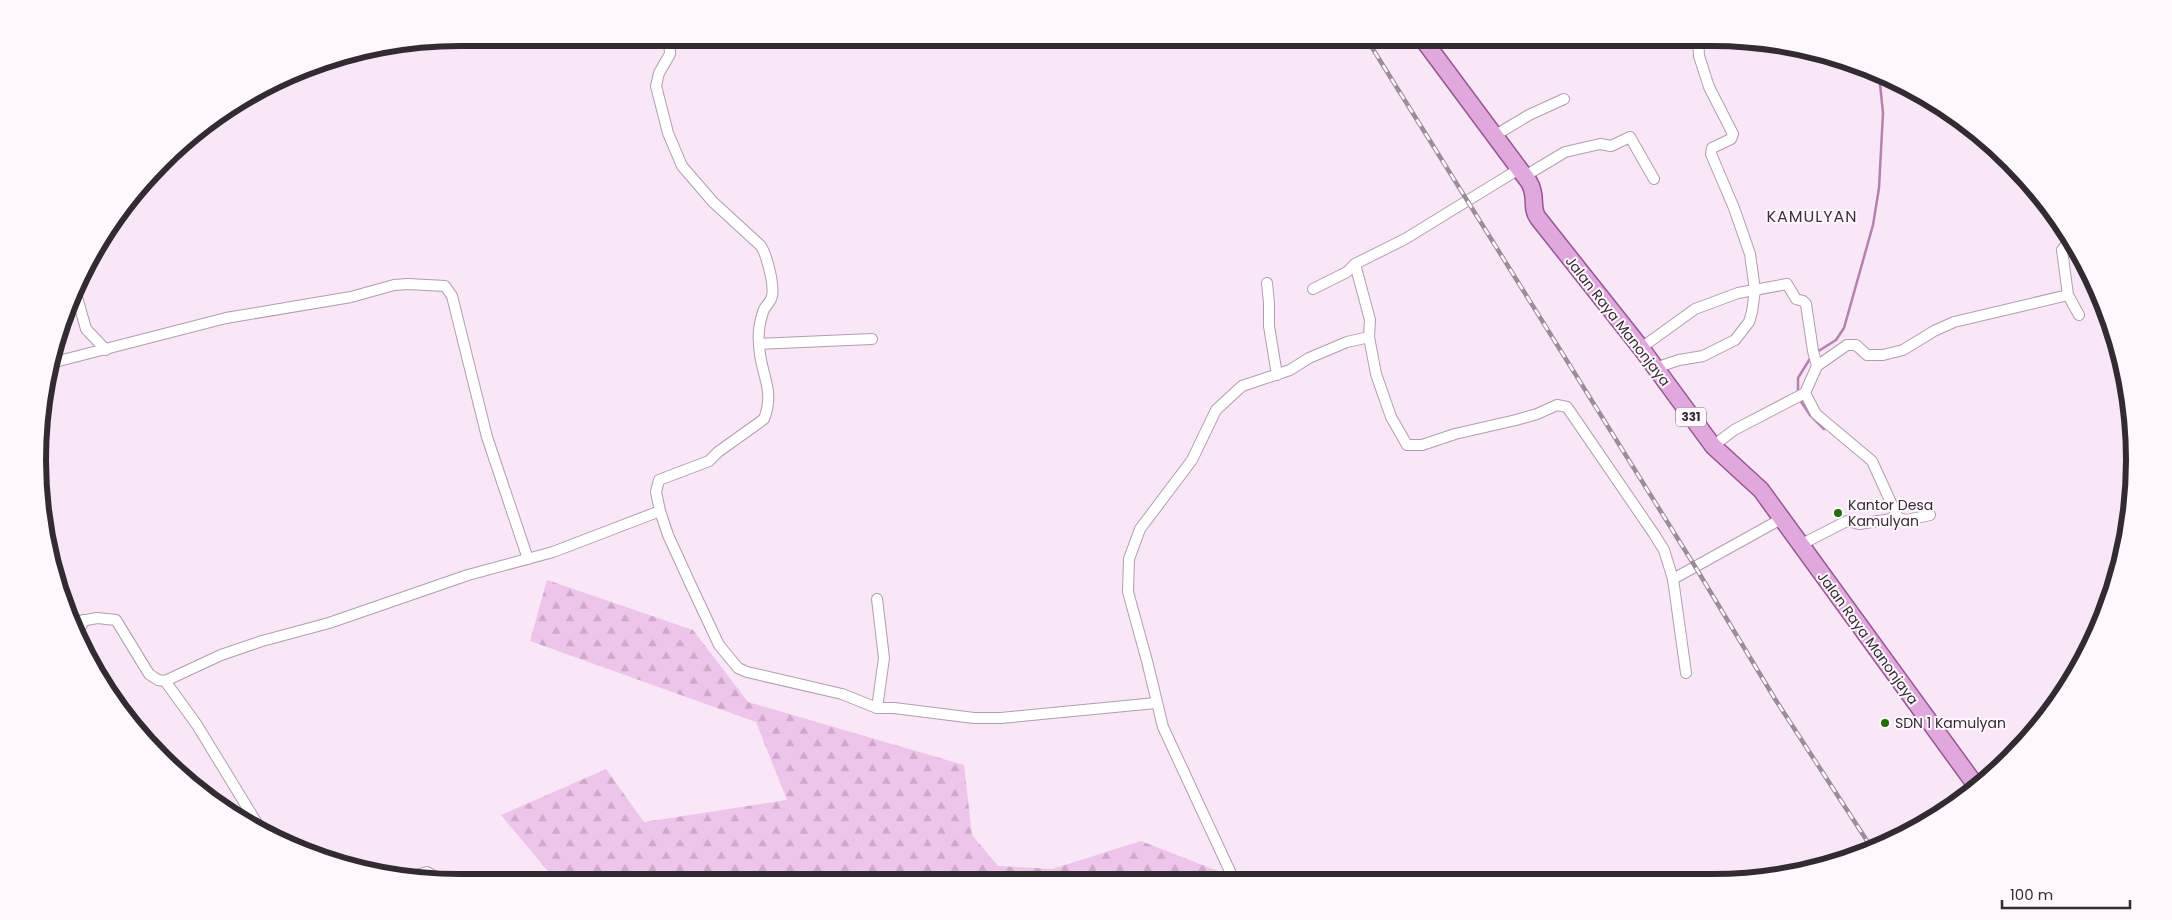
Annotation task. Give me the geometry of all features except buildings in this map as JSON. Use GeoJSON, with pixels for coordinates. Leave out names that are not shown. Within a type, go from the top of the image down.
{"type":"FeatureCollection","features":[{"type":"Feature","properties":{"kind":"main road","name":"Jalan Raya Manonjaya"},"geometry":{"type":"LineString","coordinates":[[1428,46],[1534,190],[1536,214],[1641,348],[1713,446],[1761,490],[1973,781]]}},
{"type":"Feature","properties":{"kind":"street"},"geometry":{"type":"LineString","coordinates":[[670,46],[670,54],[659,73],[656,86],[668,132],[682,166],[713,202],[761,246],[766,255],[771,278],[772,296],[763,311],[759,344],[770,397],[764,419],[718,452],[709,461],[659,480],[656,492],[668,535],[719,645],[738,668],[747,672],[842,694],[877,708],[894,708],[987,718],[1156,703]]}},
{"type":"Feature","properties":{"kind":"street"},"geometry":{"type":"LineString","coordinates":[[1655,368],[1679,360],[1703,356],[1738,338],[1750,318],[1755,290],[1750,254],[1734,208],[1711,157],[1712,148],[1731,139],[1733,134],[1709,87],[1699,56],[1698,46]]}},
{"type":"Feature","properties":{"kind":"street"},"geometry":{"type":"LineString","coordinates":[[1494,136],[1529,115],[1564,99]]}},
{"type":"Feature","properties":{"kind":"street"},"geometry":{"type":"LineString","coordinates":[[1313,289],[1347,272],[1355,264],[1405,239],[1522,173],[1565,152],[1600,144],[1611,146],[1630,137],[1654,179]]}},
{"type":"Feature","properties":{"kind":"street"},"geometry":{"type":"LineString","coordinates":[[2066,246],[2062,250],[2068,295],[2079,316]]}},
{"type":"Feature","properties":{"kind":"street"},"geometry":{"type":"LineString","coordinates":[[1355,264],[1370,320],[1369,337],[1376,374],[1391,417],[1407,445],[1422,445],[1455,434],[1516,420],[1537,414],[1556,405],[1567,407],[1664,550],[1673,579],[1686,673]]}},
{"type":"Feature","properties":{"kind":"street"},"geometry":{"type":"LineString","coordinates":[[1267,283],[1269,303],[1268,326],[1277,375]]}},
{"type":"Feature","properties":{"kind":"street"},"geometry":{"type":"LineString","coordinates":[[1641,348],[1695,309],[1738,293],[1789,284],[1795,298],[1806,304],[1815,358],[1805,393],[1816,414],[1872,461],[1898,518]]}},
{"type":"Feature","properties":{"kind":"street"},"geometry":{"type":"LineString","coordinates":[[58,361],[226,318],[351,297],[394,285],[445,286],[452,296],[487,438],[528,559]]}},
{"type":"Feature","properties":{"kind":"street"},"geometry":{"type":"LineString","coordinates":[[1815,358],[1851,344],[1856,345],[1867,355],[1883,355],[1903,350],[1934,331],[1954,322],[2068,295]]}},
{"type":"Feature","properties":{"kind":"street"},"geometry":{"type":"LineString","coordinates":[[78,301],[86,329],[106,350]]}},
{"type":"Feature","properties":{"kind":"street"},"geometry":{"type":"LineString","coordinates":[[1231,874],[1167,738],[1156,703],[1147,661],[1128,592],[1129,559],[1134,541],[1149,516],[1192,460],[1216,410],[1242,386],[1290,370],[1333,347],[1369,337]]}},
{"type":"Feature","properties":{"kind":"street"},"geometry":{"type":"LineString","coordinates":[[759,344],[872,339]]}},
{"type":"Feature","properties":{"kind":"street"},"geometry":{"type":"LineString","coordinates":[[1713,446],[1734,430],[1805,393]]}},
{"type":"Feature","properties":{"kind":"street"},"geometry":{"type":"LineString","coordinates":[[79,621],[105,618],[116,620],[149,674],[158,680],[165,681],[221,655],[262,641],[329,623],[468,575],[553,552],[660,511]]}},
{"type":"Feature","properties":{"kind":"street"},"geometry":{"type":"LineString","coordinates":[[1800,545],[1846,522],[1859,524],[1898,518],[1907,520],[1930,515]]}},
{"type":"Feature","properties":{"kind":"street"},"geometry":{"type":"LineString","coordinates":[[1673,579],[1781,519]]}},
{"type":"Feature","properties":{"kind":"street"},"geometry":{"type":"LineString","coordinates":[[877,708],[884,658],[878,599]]}},
{"type":"Feature","properties":{"kind":"street"},"geometry":{"type":"LineString","coordinates":[[81,625],[84,620]]}},
{"type":"Feature","properties":{"kind":"street"},"geometry":{"type":"LineString","coordinates":[[165,681],[197,725],[254,819]]}},
{"type":"Feature","properties":{"kind":"green space"},"geometry":{"type":"Polygon","coordinates":[[[547,580],[693,630],[748,702],[964,765],[972,835],[998,866],[1052,869],[1141,841],[1218,871],[1219,874],[550,874],[501,815],[606,769],[644,822],[787,800],[756,722],[530,641],[547,580]]]}},
{"type":"Feature","properties":{"kind":"waterway"},"geometry":{"type":"LineString","coordinates":[[1817,352],[1836,340],[1844,328],[1873,225],[1879,188],[1883,113],[1880,82]]}},
{"type":"Feature","properties":{"kind":"waterway"},"geometry":{"type":"LineString","coordinates":[[1798,392],[1798,378],[1811,357]]}},
{"type":"Feature","properties":{"kind":"waterway"},"geometry":{"type":"LineString","coordinates":[[1800,400],[1810,415],[1824,429]]}},
{"type":"Feature","properties":{"kind":"railway"},"geometry":{"type":"LineString","coordinates":[[1371,46],[1696,568],[1775,699],[1868,843]]}},
{"type":"Feature","properties":{"kind":"place","name":"Kantor Desa Kamulyan"},"geometry":{"type":"Point","coordinates":[1838,513]}},
{"type":"Feature","properties":{"kind":"place","name":"SDN 1 Kamulyan"},"geometry":{"type":"Point","coordinates":[1885,723]}},
{"type":"Feature","properties":{"kind":"district","name":"KAMULYAN"},"geometry":{"type":"Point","coordinates":[1812,216]}}]}
